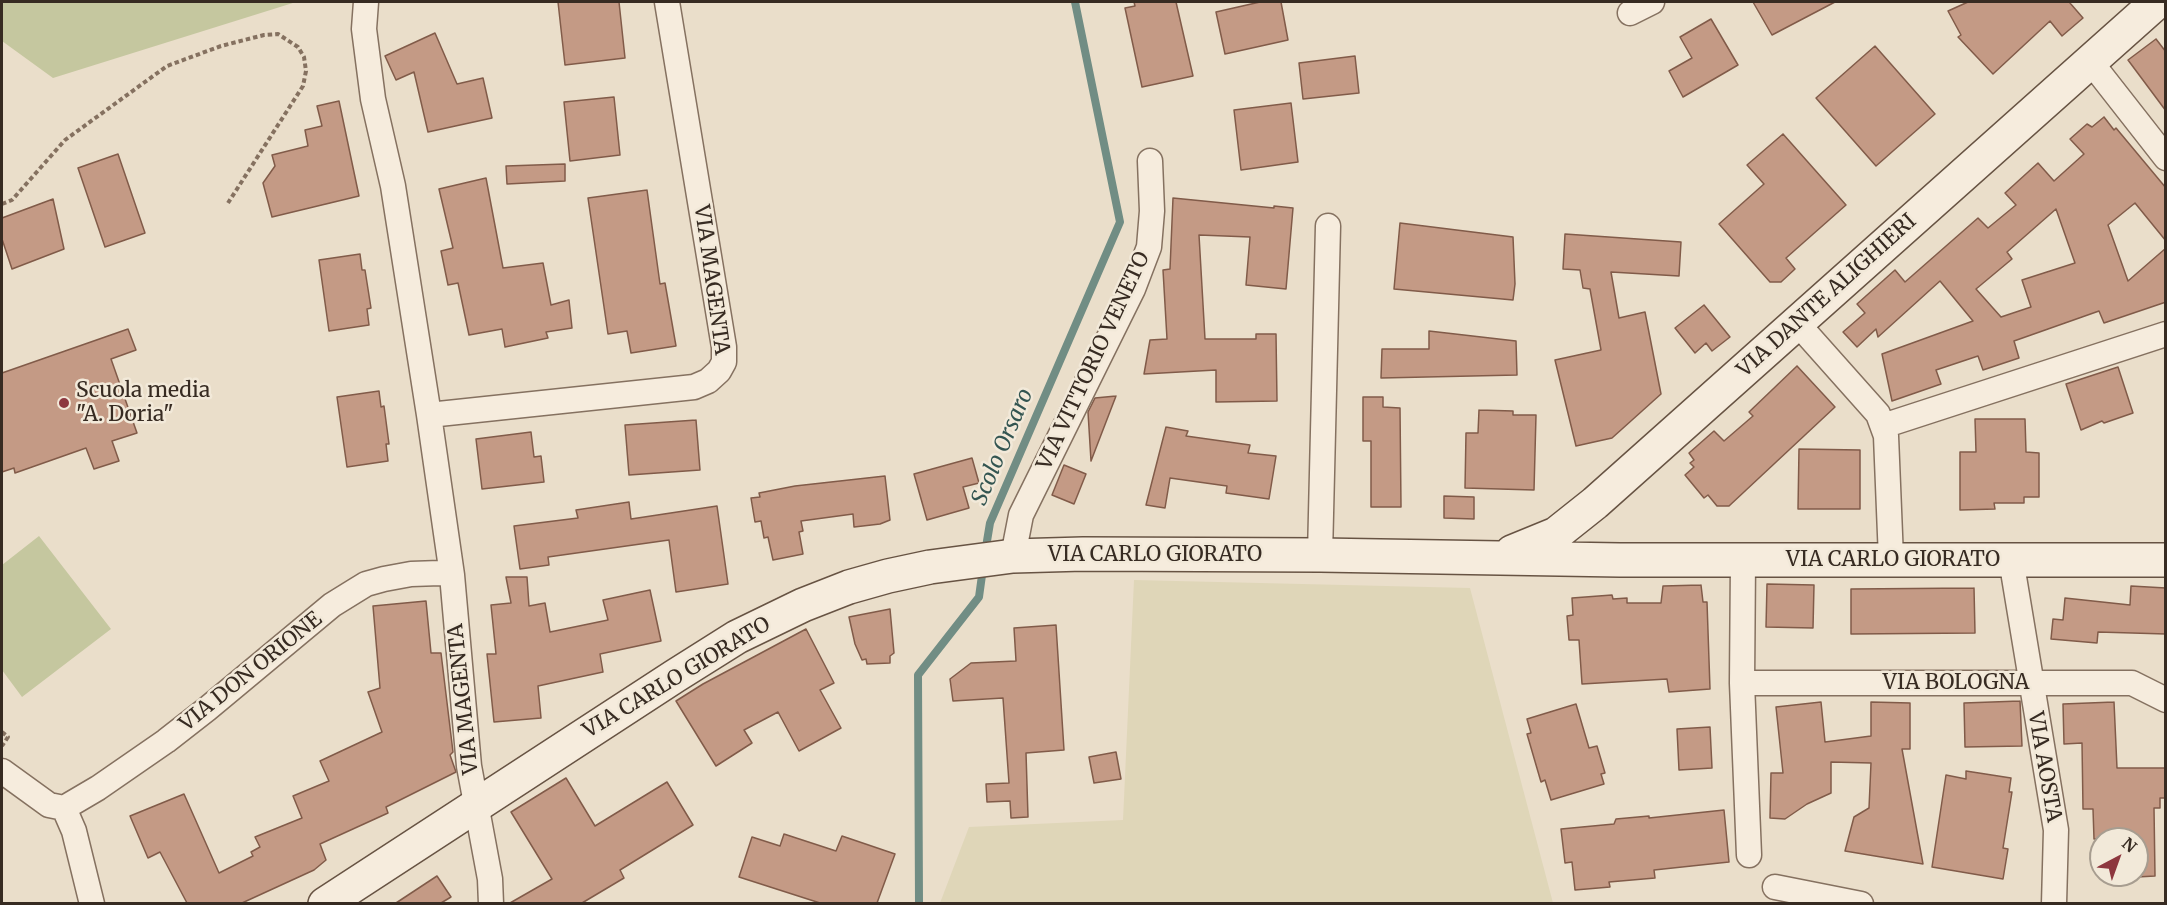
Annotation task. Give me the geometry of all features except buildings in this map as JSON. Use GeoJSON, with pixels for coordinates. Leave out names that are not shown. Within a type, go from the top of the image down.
{"type":"FeatureCollection","features":[{"type":"Feature","properties":{"kind":"street","name":"VIA MAGENTA"},"geometry":{"type":"LineString","coordinates":[[366,2],[364,29],[373,99],[393,186],[452,575],[469,766],[466,812]]}},
{"type":"Feature","properties":{"kind":"street","name":"VIA MAGENTA"},"geometry":{"type":"LineString","coordinates":[[429,415],[694,387],[708,381],[719,371],[724,362],[724,347],[667,2]]}},
{"type":"Feature","properties":{"kind":"street"},"geometry":{"type":"LineString","coordinates":[[1630,13],[1652,2]]}},
{"type":"Feature","properties":{"kind":"street","name":"VIA DANTE ALIGHIERI"},"geometry":{"type":"LineString","coordinates":[[1480,557],[1505,554],[1526,548],[1556,534],[1595,503],[2157,2]]}},
{"type":"Feature","properties":{"kind":"street"},"geometry":{"type":"LineString","coordinates":[[2090,61],[2166,158]]}},
{"type":"Feature","properties":{"kind":"street","name":"VIA VITTORIO VENETO"},"geometry":{"type":"LineString","coordinates":[[1007,557],[1021,515],[1128,300],[1149,247],[1152,211],[1150,161]]}},
{"type":"Feature","properties":{"kind":"street"},"geometry":{"type":"LineString","coordinates":[[1320,555],[1328,226]]}},
{"type":"Feature","properties":{"kind":"street"},"geometry":{"type":"LineString","coordinates":[[1797,323],[1870,402],[1883,426],[1886,436],[1891,559]]}},
{"type":"Feature","properties":{"kind":"street"},"geometry":{"type":"LineString","coordinates":[[1883,426],[2166,334]]}},
{"type":"Feature","properties":{"kind":"street"},"geometry":{"type":"LineString","coordinates":[[1595,503],[1590,517],[1593,534],[1608,552],[1620,560]]}},
{"type":"Feature","properties":{"kind":"street","name":"VIA CARLO GIORATO"},"geometry":{"type":"LineString","coordinates":[[1556,534],[1570,544],[1591,553],[1620,560]]}},
{"type":"Feature","properties":{"kind":"street","name":"VIA CARLO GIORATO"},"geometry":{"type":"LineString","coordinates":[[326,903],[675,676],[756,628],[803,605],[849,587],[888,576],[967,561],[1083,554],[1743,561],[2166,560]]}},
{"type":"Feature","properties":{"kind":"street","name":"VIA AOSTA"},"geometry":{"type":"LineString","coordinates":[[2011,559],[2056,830],[2054,903]]}},
{"type":"Feature","properties":{"kind":"street"},"geometry":{"type":"LineString","coordinates":[[1743,561],[1742,683],[1749,855]]}},
{"type":"Feature","properties":{"kind":"street","name":"VIA DON ORIONE"},"geometry":{"type":"LineString","coordinates":[[64,808],[98,788],[174,735],[332,605],[353,592],[375,581],[411,574],[452,575]]}},
{"type":"Feature","properties":{"kind":"street","name":"VIA BOLOGNA"},"geometry":{"type":"LineString","coordinates":[[1742,683],[2132,683],[2166,700]]}},
{"type":"Feature","properties":{"kind":"street"},"geometry":{"type":"LineString","coordinates":[[2,771],[49,805],[64,808],[74,831],[92,903]]}},
{"type":"Feature","properties":{"kind":"street"},"geometry":{"type":"LineString","coordinates":[[466,812],[472,839],[490,879],[491,903]]}},
{"type":"Feature","properties":{"kind":"street"},"geometry":{"type":"LineString","coordinates":[[1775,887],[1861,903]]}},
{"type":"Feature","properties":{"kind":"path"},"geometry":{"type":"LineString","coordinates":[[2,204],[12,200],[66,140],[167,66],[221,46],[264,35],[278,34],[298,47],[304,57],[306,71],[303,86],[228,203]]}},
{"type":"Feature","properties":{"kind":"path"},"geometry":{"type":"LineString","coordinates":[[2,732],[8,737],[2,746]]}},
{"type":"Feature","properties":{"kind":"shaded area"},"geometry":{"type":"Polygon","coordinates":[[[1134,580],[1470,588],[1553,903],[940,903],[969,827],[1123,820],[1134,580]]]}},
{"type":"Feature","properties":{"kind":"green space"},"geometry":{"type":"Polygon","coordinates":[[[2,2],[296,2],[53,78],[2,41],[2,2]]]}},
{"type":"Feature","properties":{"kind":"green space"},"geometry":{"type":"Polygon","coordinates":[[[39,536],[111,629],[22,697],[2,670],[2,565],[39,536]]]}},
{"type":"Feature","properties":{"kind":"waterway","name":"Scolo Orsaro"},"geometry":{"type":"LineString","coordinates":[[985,553],[990,523],[1120,222],[1075,2]]}},
{"type":"Feature","properties":{"kind":"waterway","name":"Scolo Orsaro"},"geometry":{"type":"LineString","coordinates":[[919,904],[918,675],[979,597],[983,568]]}},
{"type":"Feature","properties":{"kind":"place","name":"Scuola media \"A. Doria\""},"geometry":{"type":"Point","coordinates":[64,403]}}]}
